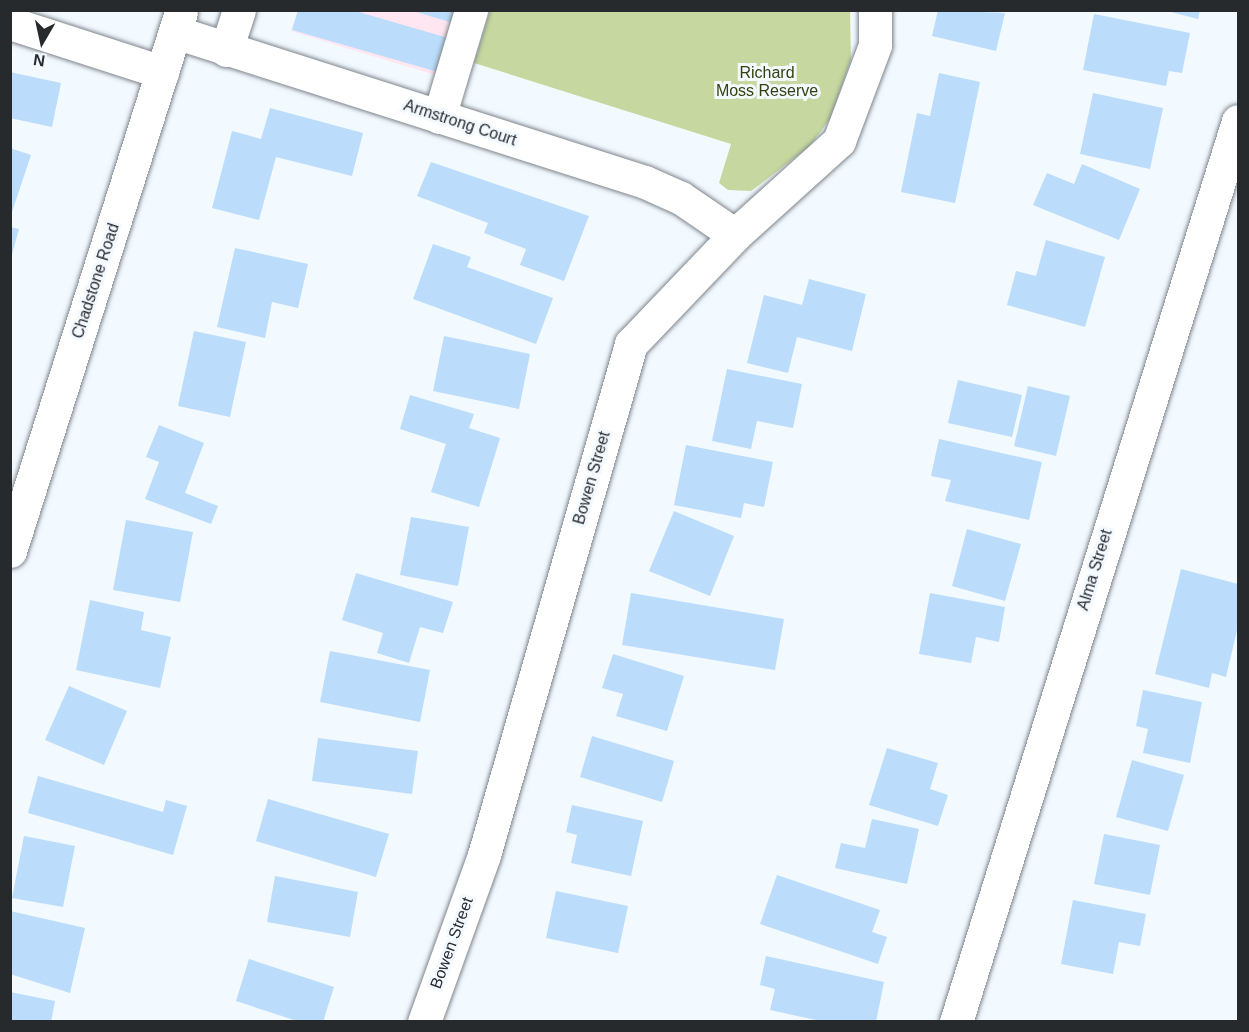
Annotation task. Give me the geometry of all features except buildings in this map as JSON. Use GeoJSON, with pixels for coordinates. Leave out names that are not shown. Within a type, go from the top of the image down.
{"type":"FeatureCollection","features":[{"type":"Feature","properties":{"kind":"street"},"geometry":{"type":"LineString","coordinates":[[226,50],[239,10]]}},
{"type":"Feature","properties":{"kind":"street"},"geometry":{"type":"LineString","coordinates":[[439,117],[471,10]]}},
{"type":"Feature","properties":{"kind":"street","name":"Bowen Street"},"geometry":{"type":"LineString","coordinates":[[424,1022],[484,855],[631,344],[735,235],[847,130],[875,45],[875,10]]}},
{"type":"Feature","properties":{"kind":"street","name":"Armstrong Court"},"geometry":{"type":"LineString","coordinates":[[178,21],[226,50],[645,182],[681,198],[735,235]]}},
{"type":"Feature","properties":{"kind":"street","name":"Chadstone Road"},"geometry":{"type":"LineString","coordinates":[[10,551],[178,21]]}},
{"type":"Feature","properties":{"kind":"street"},"geometry":{"type":"LineString","coordinates":[[10,23],[162,72]]}},
{"type":"Feature","properties":{"kind":"street","name":"Alma Street"},"geometry":{"type":"LineString","coordinates":[[956,1022],[1239,121]]}},
{"type":"Feature","properties":{"kind":"shaded area"},"geometry":{"type":"Polygon","coordinates":[[[298,11],[459,11],[438,76],[291,31],[298,11]]]}},
{"type":"Feature","properties":{"kind":"green space","name":"Richard Moss Reserve"},"geometry":{"type":"Polygon","coordinates":[[[850,10],[851,60],[830,119],[809,147],[751,191],[728,190],[719,183],[731,144],[474,63],[490,11],[850,10]]]}}]}
